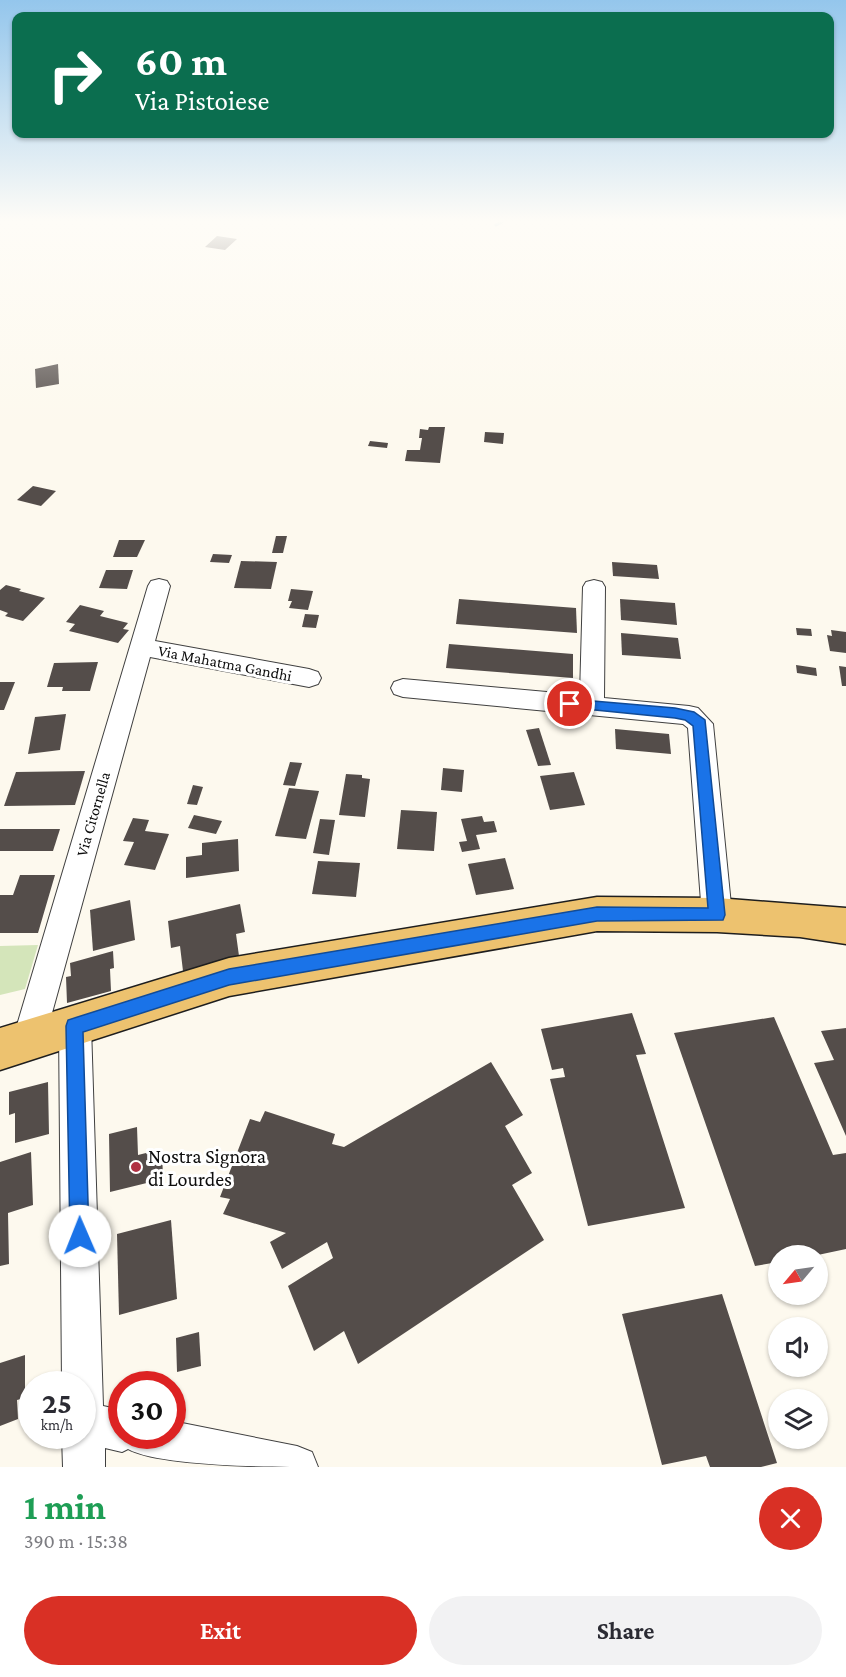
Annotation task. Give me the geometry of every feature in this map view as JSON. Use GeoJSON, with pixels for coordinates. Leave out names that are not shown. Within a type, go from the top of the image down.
{"type":"FeatureCollection","features":[{"type":"Feature","properties":{"kind":"main road"},"geometry":{"type":"LineString","coordinates":[[14,1045],[229,977],[597,914],[717,915],[800,920],[846,926]]}},
{"type":"Feature","properties":{"kind":"street","name":"Via Citornella"},"geometry":{"type":"LineString","coordinates":[[14,1045],[159,586]]}},
{"type":"Feature","properties":{"kind":"street"},"geometry":{"type":"LineString","coordinates":[[592,706],[594,586]]}},
{"type":"Feature","properties":{"kind":"street","name":"Via Mahatma Gandhi"},"geometry":{"type":"LineString","coordinates":[[141,647],[309,678]]}},
{"type":"Feature","properties":{"kind":"street"},"geometry":{"type":"LineString","coordinates":[[403,688],[689,715],[700,724],[717,915]]}},
{"type":"Feature","properties":{"kind":"street"},"geometry":{"type":"LineString","coordinates":[[75,1026],[103,1427],[84,1467]]}},
{"type":"Feature","properties":{"kind":"street"},"geometry":{"type":"LineString","coordinates":[[186,1445],[297,1467]]}},
{"type":"Feature","properties":{"kind":"green space"},"geometry":{"type":"Polygon","coordinates":[[[38,945],[25,989],[0,995],[0,946],[38,945]]]}},
{"type":"Feature","properties":{"kind":"building"},"geometry":{"type":"Polygon","coordinates":[[[58,364],[59,384],[36,388],[35,369],[58,364]]]}},
{"type":"Feature","properties":{"kind":"building"},"geometry":{"type":"Polygon","coordinates":[[[429,427],[445,427],[440,463],[405,461],[407,450],[420,450],[422,438],[419,438],[420,429],[428,430],[429,427]]]}},
{"type":"Feature","properties":{"kind":"building"},"geometry":{"type":"Polygon","coordinates":[[[485,432],[504,433],[503,444],[484,442],[485,432]]]}},
{"type":"Feature","properties":{"kind":"building"},"geometry":{"type":"Polygon","coordinates":[[[370,441],[388,443],[387,448],[368,446],[370,441]]]}},
{"type":"Feature","properties":{"kind":"building"},"geometry":{"type":"Polygon","coordinates":[[[33,486],[56,491],[41,506],[17,500],[33,486]]]}},
{"type":"Feature","properties":{"kind":"building"},"geometry":{"type":"Polygon","coordinates":[[[276,536],[287,536],[283,553],[272,553],[276,536]]]}},
{"type":"Feature","properties":{"kind":"building"},"geometry":{"type":"Polygon","coordinates":[[[119,540],[145,540],[137,557],[113,557],[119,540]]]}},
{"type":"Feature","properties":{"kind":"building"},"geometry":{"type":"Polygon","coordinates":[[[213,554],[232,555],[229,563],[210,562],[213,554]]]}},
{"type":"Feature","properties":{"kind":"building"},"geometry":{"type":"Polygon","coordinates":[[[241,561],[277,562],[271,589],[234,588],[241,561]]]}},
{"type":"Feature","properties":{"kind":"building"},"geometry":{"type":"Polygon","coordinates":[[[612,562],[657,565],[659,579],[613,576],[612,562]]]}},
{"type":"Feature","properties":{"kind":"building"},"geometry":{"type":"Polygon","coordinates":[[[106,570],[133,570],[127,589],[99,588],[106,570]]]}},
{"type":"Feature","properties":{"kind":"building"},"geometry":{"type":"Polygon","coordinates":[[[6,585],[45,598],[23,621],[5,616],[8,613],[0,610],[0,590],[6,585]]]}},
{"type":"Feature","properties":{"kind":"building"},"geometry":{"type":"Polygon","coordinates":[[[291,589],[313,591],[308,610],[289,608],[292,601],[288,601],[291,589]]]}},
{"type":"Feature","properties":{"kind":"building"},"geometry":{"type":"Polygon","coordinates":[[[459,599],[576,608],[577,633],[456,624],[459,599]]]}},
{"type":"Feature","properties":{"kind":"building"},"geometry":{"type":"Polygon","coordinates":[[[620,599],[675,603],[677,625],[621,620],[620,599]]]}},
{"type":"Feature","properties":{"kind":"building"},"geometry":{"type":"Polygon","coordinates":[[[80,605],[104,611],[100,616],[128,623],[123,629],[129,630],[118,643],[69,631],[75,624],[66,622],[80,605]]]}},
{"type":"Feature","properties":{"kind":"building"},"geometry":{"type":"Polygon","coordinates":[[[305,614],[319,615],[316,628],[302,627],[305,614]]]}},
{"type":"Feature","properties":{"kind":"building"},"geometry":{"type":"Polygon","coordinates":[[[796,628],[811,629],[812,636],[797,635],[796,628]]]}},
{"type":"Feature","properties":{"kind":"building"},"geometry":{"type":"Polygon","coordinates":[[[831,630],[846,632],[846,653],[830,651],[827,635],[832,636],[831,630]]]}},
{"type":"Feature","properties":{"kind":"building"},"geometry":{"type":"Polygon","coordinates":[[[621,633],[678,638],[681,659],[622,655],[621,633]]]}},
{"type":"Feature","properties":{"kind":"building"},"geometry":{"type":"Polygon","coordinates":[[[449,644],[573,654],[573,678],[446,668],[449,644]]]}},
{"type":"Feature","properties":{"kind":"building"},"geometry":{"type":"Polygon","coordinates":[[[98,662],[90,691],[62,691],[63,687],[47,687],[54,663],[98,662]]]}},
{"type":"Feature","properties":{"kind":"building"},"geometry":{"type":"Polygon","coordinates":[[[796,665],[816,668],[817,676],[797,673],[796,665]]]}},
{"type":"Feature","properties":{"kind":"building"},"geometry":{"type":"Polygon","coordinates":[[[839,666],[846,667],[846,686],[842,686],[839,666]]]}},
{"type":"Feature","properties":{"kind":"building"},"geometry":{"type":"Polygon","coordinates":[[[0,682],[15,682],[4,710],[0,710],[0,682]]]}},
{"type":"Feature","properties":{"kind":"building"},"geometry":{"type":"Polygon","coordinates":[[[66,714],[60,750],[28,754],[35,717],[66,714]]]}},
{"type":"Feature","properties":{"kind":"building"},"geometry":{"type":"Polygon","coordinates":[[[539,728],[551,765],[538,766],[526,730],[539,728]]]}},
{"type":"Feature","properties":{"kind":"building"},"geometry":{"type":"Polygon","coordinates":[[[615,729],[669,734],[671,754],[616,749],[615,729]]]}},
{"type":"Feature","properties":{"kind":"building"},"geometry":{"type":"Polygon","coordinates":[[[290,762],[302,763],[295,786],[283,785],[290,762]]]}},
{"type":"Feature","properties":{"kind":"building"},"geometry":{"type":"Polygon","coordinates":[[[443,768],[464,770],[462,792],[441,790],[443,768]]]}},
{"type":"Feature","properties":{"kind":"building"},"geometry":{"type":"Polygon","coordinates":[[[85,771],[75,805],[4,806],[16,772],[85,771]]]}},
{"type":"Feature","properties":{"kind":"building"},"geometry":{"type":"Polygon","coordinates":[[[574,772],[585,805],[550,810],[540,776],[574,772]]]}},
{"type":"Feature","properties":{"kind":"building"},"geometry":{"type":"Polygon","coordinates":[[[346,774],[362,775],[362,778],[370,779],[365,817],[339,815],[346,774]]]}},
{"type":"Feature","properties":{"kind":"building"},"geometry":{"type":"Polygon","coordinates":[[[193,785],[203,787],[197,805],[187,804],[193,785]]]}},
{"type":"Feature","properties":{"kind":"building"},"geometry":{"type":"Polygon","coordinates":[[[289,788],[319,791],[306,839],[275,836],[289,788]]]}},
{"type":"Feature","properties":{"kind":"building"},"geometry":{"type":"Polygon","coordinates":[[[401,810],[437,812],[434,851],[397,849],[401,810]]]}},
{"type":"Feature","properties":{"kind":"building"},"geometry":{"type":"Polygon","coordinates":[[[194,815],[222,821],[216,834],[188,828],[194,815]]]}},
{"type":"Feature","properties":{"kind":"building"},"geometry":{"type":"Polygon","coordinates":[[[482,816],[484,822],[494,821],[497,832],[476,835],[480,849],[462,852],[459,842],[467,841],[461,819],[482,816]]]}},
{"type":"Feature","properties":{"kind":"building"},"geometry":{"type":"Polygon","coordinates":[[[133,818],[149,820],[145,831],[169,834],[155,870],[124,865],[134,842],[123,841],[133,818]]]}},
{"type":"Feature","properties":{"kind":"building"},"geometry":{"type":"Polygon","coordinates":[[[320,819],[335,820],[329,855],[313,853],[320,819]]]}},
{"type":"Feature","properties":{"kind":"building"},"geometry":{"type":"Polygon","coordinates":[[[0,829],[60,829],[53,851],[0,851],[0,829]]]}},
{"type":"Feature","properties":{"kind":"building"},"geometry":{"type":"Polygon","coordinates":[[[238,839],[239,871],[186,878],[186,857],[202,855],[202,843],[238,839]]]}},
{"type":"Feature","properties":{"kind":"building"},"geometry":{"type":"Polygon","coordinates":[[[505,858],[514,889],[476,895],[468,864],[505,858]]]}},
{"type":"Feature","properties":{"kind":"building"},"geometry":{"type":"Polygon","coordinates":[[[318,861],[360,863],[356,897],[312,894],[318,861]]]}},
{"type":"Feature","properties":{"kind":"building"},"geometry":{"type":"Polygon","coordinates":[[[20,875],[55,875],[38,933],[0,933],[0,895],[13,895],[20,875]]]}},
{"type":"Feature","properties":{"kind":"building"},"geometry":{"type":"Polygon","coordinates":[[[130,900],[135,940],[93,951],[90,910],[130,900]]]}},
{"type":"Feature","properties":{"kind":"building"},"geometry":{"type":"Polygon","coordinates":[[[240,904],[245,932],[236,934],[239,956],[183,971],[180,946],[171,948],[168,921],[240,904]]]}},
{"type":"Feature","properties":{"kind":"building"},"geometry":{"type":"Polygon","coordinates":[[[113,951],[114,968],[110,969],[111,991],[67,1003],[66,977],[71,976],[70,963],[113,951]]]}},
{"type":"Feature","properties":{"kind":"building"},"geometry":{"type":"Polygon","coordinates":[[[632,1013],[646,1054],[636,1055],[685,1208],[588,1226],[550,1079],[565,1077],[563,1068],[552,1070],[541,1029],[632,1013]]]}},
{"type":"Feature","properties":{"kind":"building"},"geometry":{"type":"Polygon","coordinates":[[[774,1017],[833,1155],[846,1153],[846,1249],[828,1253],[828,1245],[768,1245],[768,1264],[755,1266],[674,1033],[774,1017]]]}},
{"type":"Feature","properties":{"kind":"building"},"geometry":{"type":"Polygon","coordinates":[[[846,1028],[846,1136],[814,1063],[834,1060],[821,1031],[846,1028]]]}},
{"type":"Feature","properties":{"kind":"building"},"geometry":{"type":"Polygon","coordinates":[[[491,1062],[523,1115],[505,1126],[532,1173],[512,1185],[544,1240],[358,1364],[344,1331],[314,1351],[288,1286],[333,1258],[327,1242],[282,1269],[270,1242],[286,1233],[223,1214],[230,1199],[220,1197],[250,1119],[260,1122],[265,1111],[335,1134],[332,1144],[344,1147],[491,1062]]]}},
{"type":"Feature","properties":{"kind":"building"},"geometry":{"type":"Polygon","coordinates":[[[48,1082],[49,1134],[15,1143],[15,1113],[9,1115],[9,1092],[48,1082]]]}},
{"type":"Feature","properties":{"kind":"building","name":"Nostra Signora di Lourdes"},"geometry":{"type":"Polygon","coordinates":[[[137,1127],[138,1155],[162,1149],[163,1179],[110,1192],[109,1134],[137,1127]]]}},
{"type":"Feature","properties":{"kind":"building"},"geometry":{"type":"Polygon","coordinates":[[[31,1152],[33,1205],[8,1213],[9,1264],[0,1266],[0,1162],[31,1152]]]}},
{"type":"Feature","properties":{"kind":"building"},"geometry":{"type":"Polygon","coordinates":[[[171,1220],[177,1299],[119,1315],[117,1234],[171,1220]]]}},
{"type":"Feature","properties":{"kind":"building"},"geometry":{"type":"Polygon","coordinates":[[[722,1294],[768,1435],[768,1449],[772,1449],[777,1463],[761,1467],[710,1467],[706,1456],[662,1465],[622,1314],[722,1294]]]}},
{"type":"Feature","properties":{"kind":"building"},"geometry":{"type":"Polygon","coordinates":[[[199,1332],[201,1366],[177,1371],[176,1338],[199,1332]]]}},
{"type":"Feature","properties":{"kind":"building"},"geometry":{"type":"Polygon","coordinates":[[[25,1355],[25,1371],[18,1371],[18,1419],[0,1426],[0,1363],[25,1355]]]}},
{"type":"Feature","properties":{"kind":"place","name":"Nostra Signora di Lourdes"},"geometry":{"type":"Point","coordinates":[136,1167]}},
{"type":"Feature","properties":{"kind":"route"},"geometry":{"type":"LineString","coordinates":[[80,1236],[75,1026],[229,977],[597,914],[717,915],[700,724],[689,715],[570,704]]}}]}
